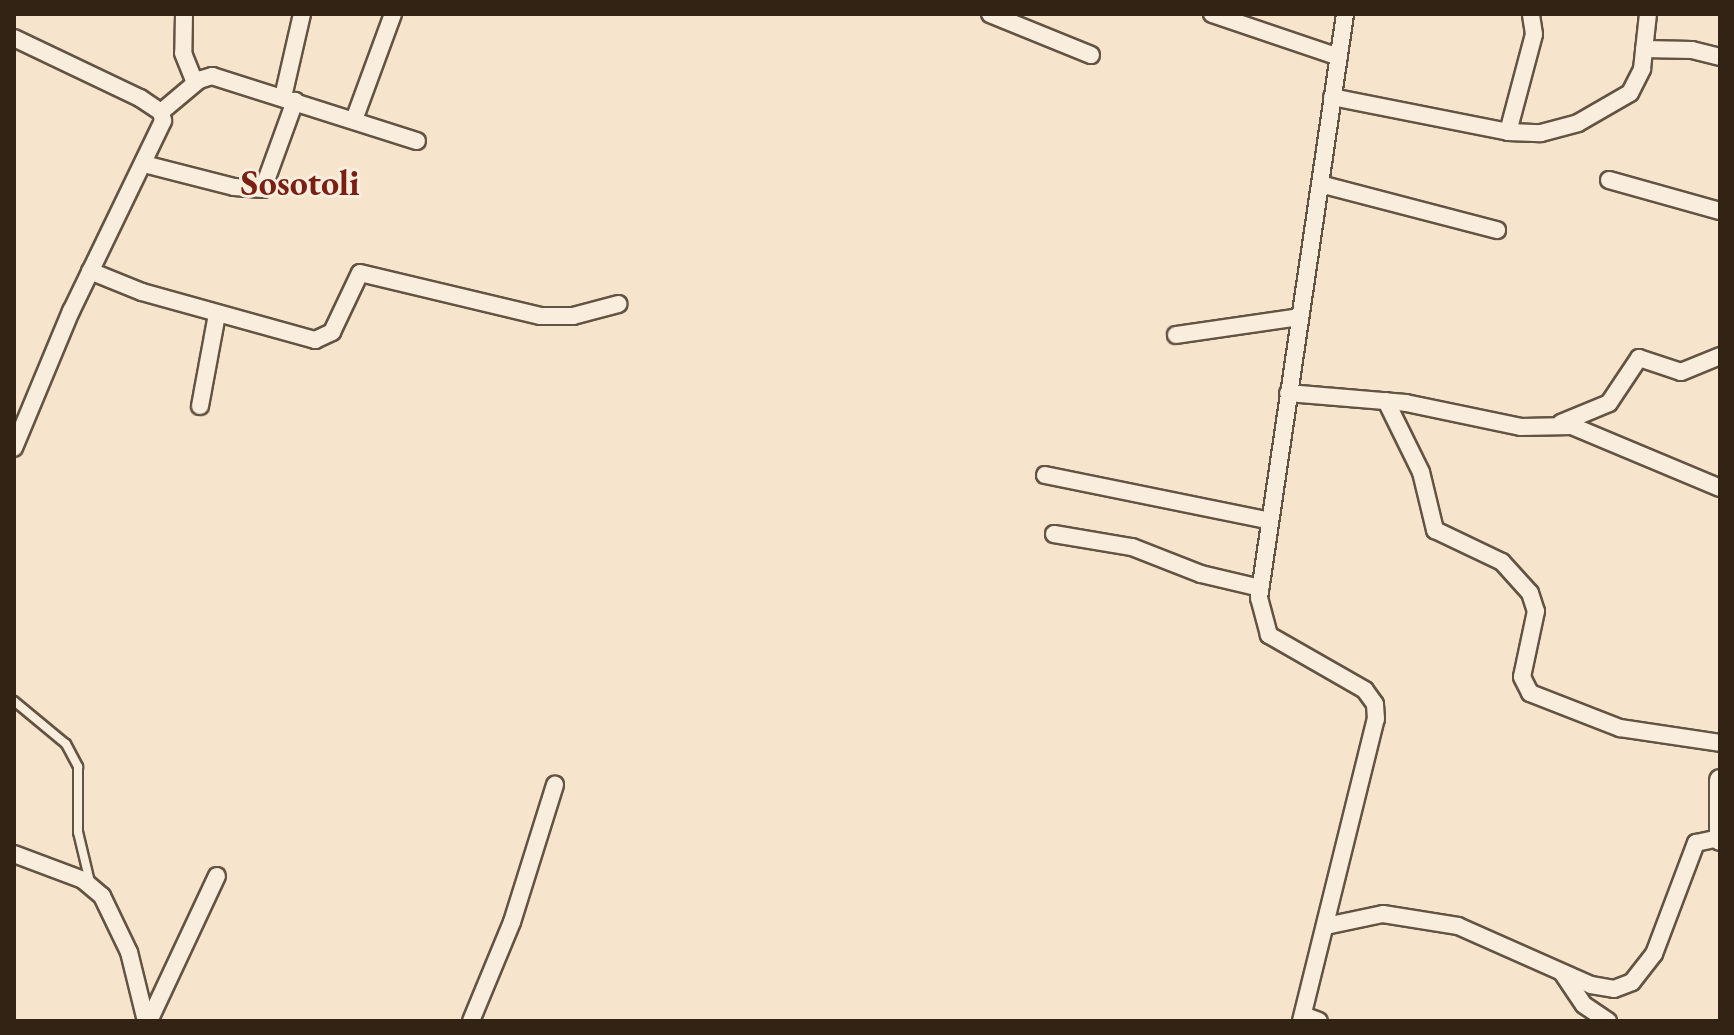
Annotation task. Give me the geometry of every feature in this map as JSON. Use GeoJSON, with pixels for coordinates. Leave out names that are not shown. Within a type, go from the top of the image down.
{"type":"FeatureCollection","features":[{"type":"Feature","properties":{"kind":"street"},"geometry":{"type":"LineString","coordinates":[[184,14],[183,53],[195,83]]}},
{"type":"Feature","properties":{"kind":"street"},"geometry":{"type":"LineString","coordinates":[[144,164],[234,187],[263,189],[289,99],[302,14]]}},
{"type":"Feature","properties":{"kind":"street"},"geometry":{"type":"LineString","coordinates":[[354,120],[393,14]]}},
{"type":"Feature","properties":{"kind":"street"},"geometry":{"type":"LineString","coordinates":[[990,14],[1091,55]]}},
{"type":"Feature","properties":{"kind":"street"},"geometry":{"type":"LineString","coordinates":[[1212,14],[1339,57]]}},
{"type":"Feature","properties":{"kind":"street"},"geometry":{"type":"LineString","coordinates":[[1319,1021],[1302,1018],[1348,850],[1375,704],[1365,690],[1269,635],[1262,622],[1260,588],[1267,520],[1345,14]]}},
{"type":"Feature","properties":{"kind":"street"},"geometry":{"type":"LineString","coordinates":[[1508,132],[1534,34],[1531,14]]}},
{"type":"Feature","properties":{"kind":"street"},"geometry":{"type":"LineString","coordinates":[[1332,97],[1508,132],[1541,133],[1613,107],[1637,81],[1648,14]]}},
{"type":"Feature","properties":{"kind":"street"},"geometry":{"type":"LineString","coordinates":[[14,38],[161,112]]}},
{"type":"Feature","properties":{"kind":"street"},"geometry":{"type":"LineString","coordinates":[[1644,49],[1692,50],[1720,57]]}},
{"type":"Feature","properties":{"kind":"street"},"geometry":{"type":"LineString","coordinates":[[15,441],[90,271],[161,131],[161,112],[195,83],[212,76],[417,141]]}},
{"type":"Feature","properties":{"kind":"street"},"geometry":{"type":"LineString","coordinates":[[1609,180],[1720,211]]}},
{"type":"Feature","properties":{"kind":"street"},"geometry":{"type":"LineString","coordinates":[[1320,184],[1497,230]]}},
{"type":"Feature","properties":{"kind":"street"},"geometry":{"type":"LineString","coordinates":[[90,271],[217,314],[326,339],[360,273],[541,316],[573,316],[618,304]]}},
{"type":"Feature","properties":{"kind":"street"},"geometry":{"type":"LineString","coordinates":[[200,406],[217,314]]}},
{"type":"Feature","properties":{"kind":"street"},"geometry":{"type":"LineString","coordinates":[[1176,335],[1300,317]]}},
{"type":"Feature","properties":{"kind":"street"},"geometry":{"type":"LineString","coordinates":[[1558,424],[1609,403],[1639,358],[1681,372],[1720,356]]}},
{"type":"Feature","properties":{"kind":"street"},"geometry":{"type":"LineString","coordinates":[[1288,393],[1386,401],[1521,427],[1558,424],[1581,428],[1720,488]]}},
{"type":"Feature","properties":{"kind":"street"},"geometry":{"type":"LineString","coordinates":[[1386,401],[1421,472],[1435,530],[1502,562],[1530,593],[1536,611],[1522,677],[1530,693],[1620,728],[1720,743]]}},
{"type":"Feature","properties":{"kind":"street"},"geometry":{"type":"LineString","coordinates":[[1045,475],[1267,520]]}},
{"type":"Feature","properties":{"kind":"street"},"geometry":{"type":"LineString","coordinates":[[1054,534],[1132,547],[1201,574],[1260,588]]}},
{"type":"Feature","properties":{"kind":"street"},"geometry":{"type":"LineString","coordinates":[[1326,926],[1368,914],[1399,914],[1464,928],[1604,988],[1632,982],[1661,938],[1696,843],[1719,839],[1720,780]]}},
{"type":"Feature","properties":{"kind":"street"},"geometry":{"type":"LineString","coordinates":[[471,1021],[512,922],[555,785]]}},
{"type":"Feature","properties":{"kind":"street"},"geometry":{"type":"LineString","coordinates":[[14,854],[92,887],[115,917],[129,952],[148,1021]]}},
{"type":"Feature","properties":{"kind":"street"},"geometry":{"type":"LineString","coordinates":[[148,1021],[217,876]]}},
{"type":"Feature","properties":{"kind":"street"},"geometry":{"type":"LineString","coordinates":[[1562,972],[1584,1005],[1608,1021]]}},
{"type":"Feature","properties":{"kind":"lane"},"geometry":{"type":"LineString","coordinates":[[14,701],[66,744],[78,767],[78,832],[92,887]]}},
{"type":"Feature","properties":{"kind":"district","name":"Sosotoli"},"geometry":{"type":"Point","coordinates":[300,183]}}]}
